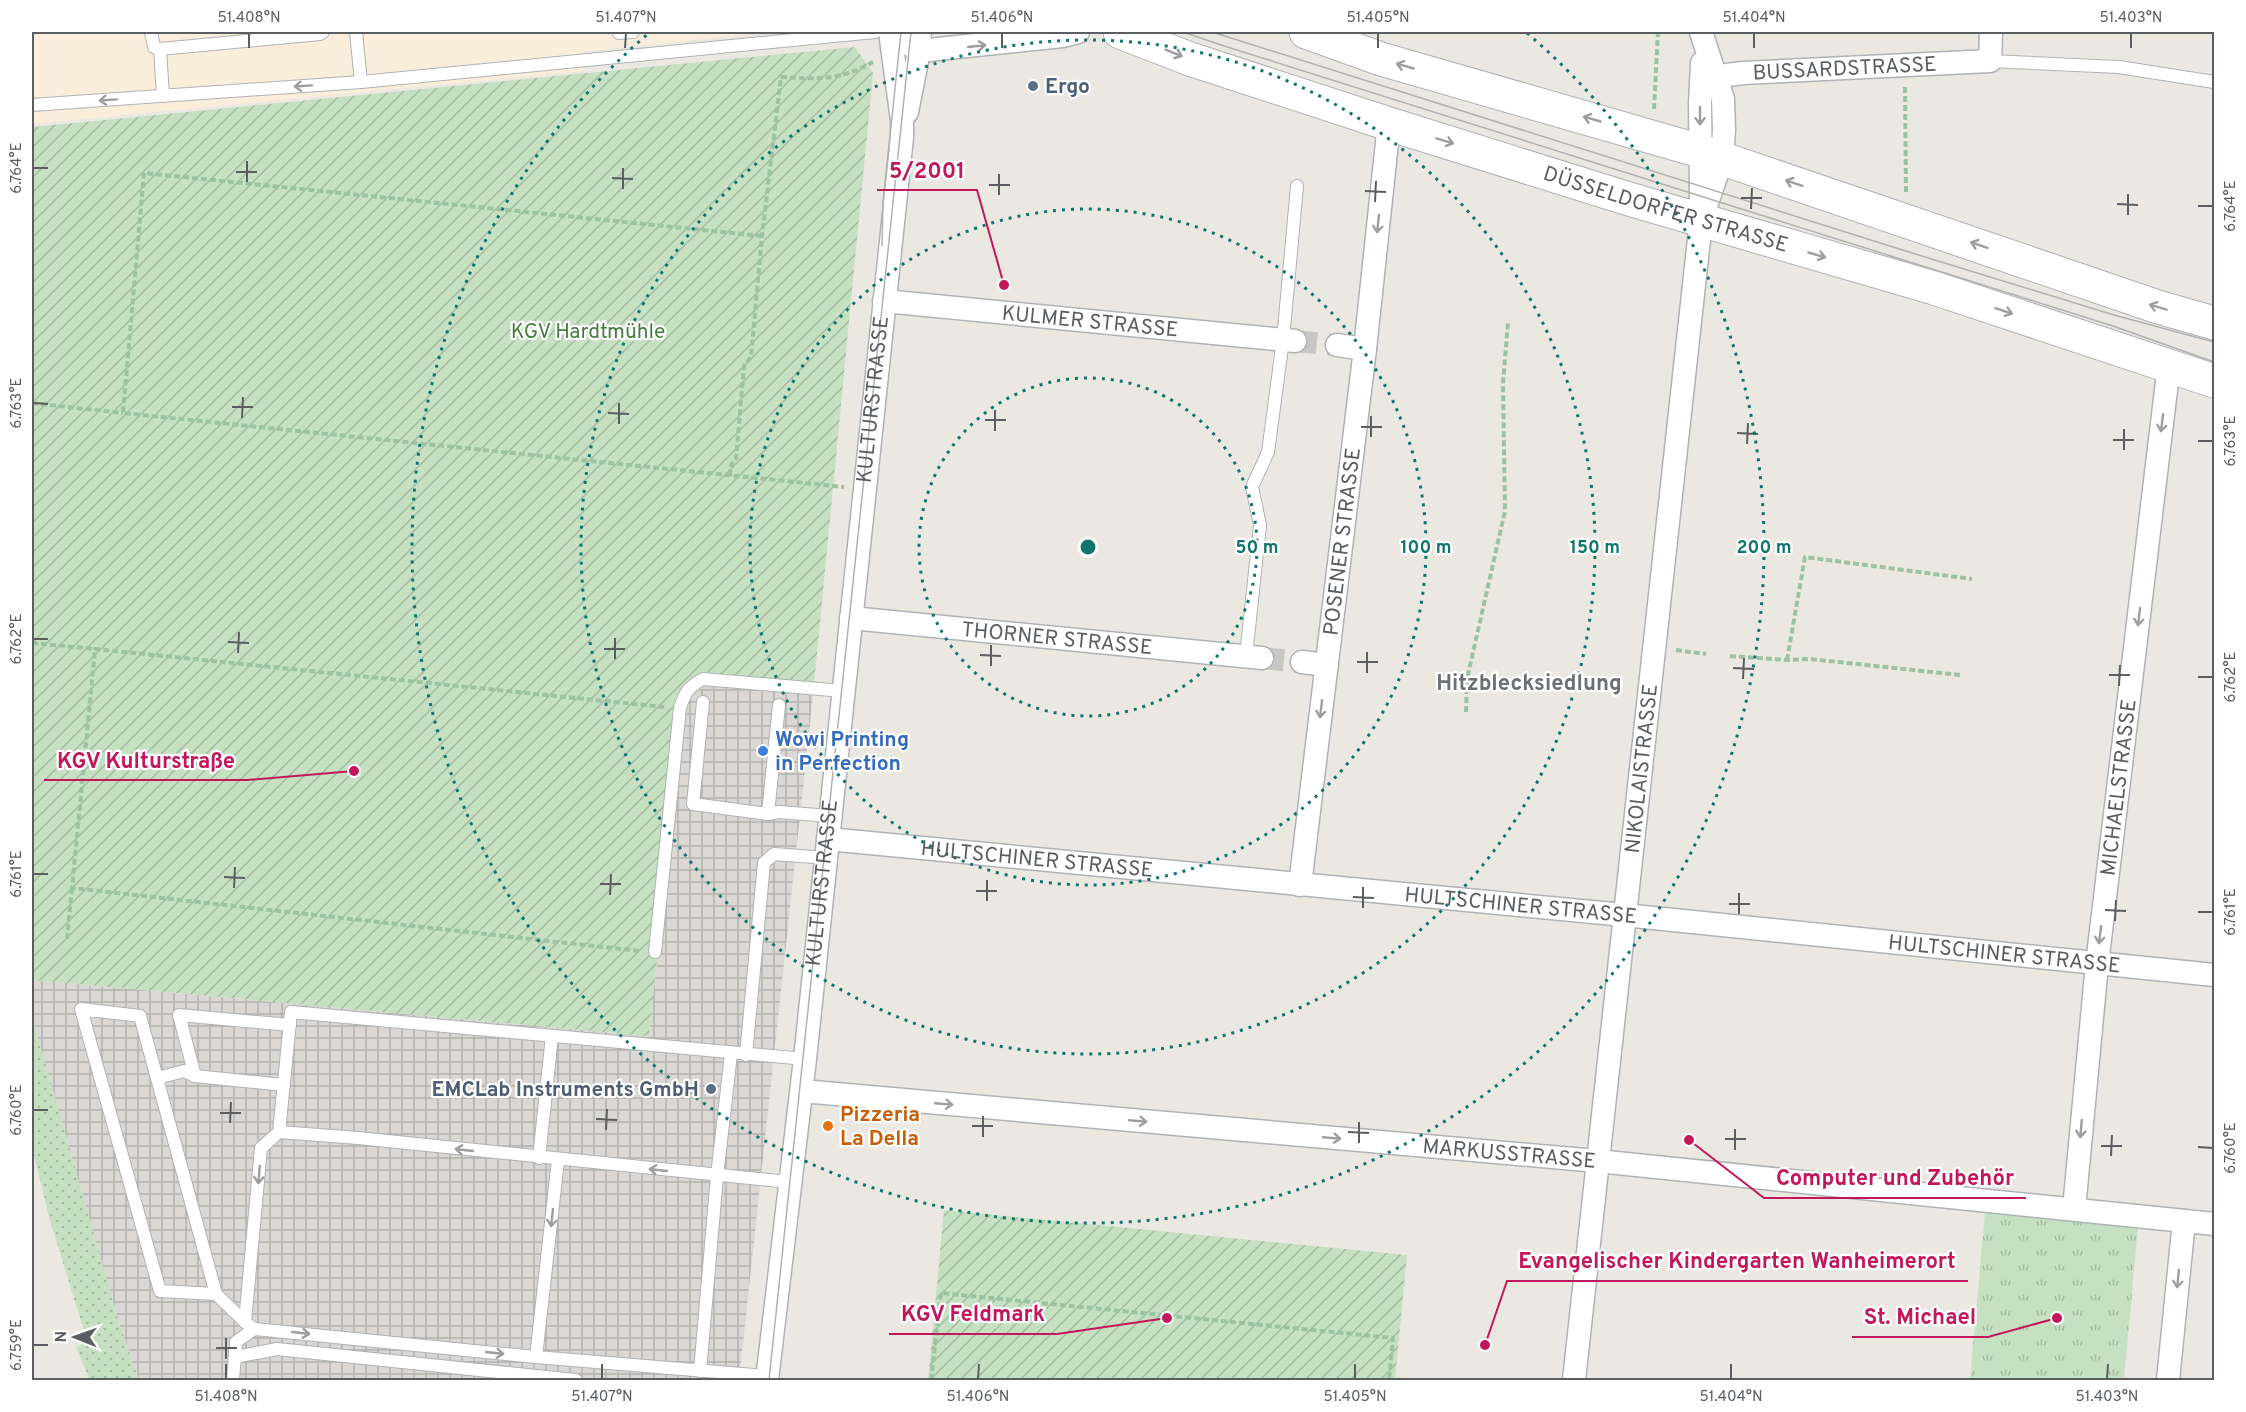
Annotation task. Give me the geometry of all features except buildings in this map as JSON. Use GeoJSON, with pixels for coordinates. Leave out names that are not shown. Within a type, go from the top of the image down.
{"type":"FeatureCollection","features":[{"type":"Feature","properties":{"kind":"main road","name":"DÜSSELDORFER STRASSE"},"geometry":{"type":"LineString","coordinates":[[1120,32],[1190,59],[1389,124],[1701,221],[1934,288],[2214,381]]}},
{"type":"Feature","properties":{"kind":"main road"},"geometry":{"type":"LineString","coordinates":[[1306,32],[1381,59],[1711,155],[2158,307],[2214,323]]}},
{"type":"Feature","properties":{"kind":"street"},"geometry":{"type":"LineString","coordinates":[[892,38],[1062,36],[1078,32]]}},
{"type":"Feature","properties":{"kind":"street"},"geometry":{"type":"LineString","coordinates":[[1990,62],[1991,32]]}},
{"type":"Feature","properties":{"kind":"street","name":"NIKOLAISTRASSE"},"geometry":{"type":"LineString","coordinates":[[1574,1380],[1701,221],[1711,155],[1724,130],[1723,99],[1709,77],[1702,36]]}},
{"type":"Feature","properties":{"kind":"street","name":"KULTURSTRASSE"},"geometry":{"type":"LineString","coordinates":[[892,38],[902,128]]}},
{"type":"Feature","properties":{"kind":"street","name":"KULTURSTRASSE"},"geometry":{"type":"LineString","coordinates":[[767,1378],[789,1182],[802,1091],[902,128],[918,38]]}},
{"type":"Feature","properties":{"kind":"street","name":"BUSSARDSTRASSE"},"geometry":{"type":"LineString","coordinates":[[1709,77],[1990,62]]}},
{"type":"Feature","properties":{"kind":"street","name":"POSENER STRASSE"},"geometry":{"type":"LineString","coordinates":[[1300,885],[1365,348],[1389,124]]}},
{"type":"Feature","properties":{"kind":"street","name":"KULMER STRASSE"},"geometry":{"type":"LineString","coordinates":[[884,301],[1289,340]]}},
{"type":"Feature","properties":{"kind":"street"},"geometry":{"type":"LineString","coordinates":[[1337,345],[1365,348]]}},
{"type":"Feature","properties":{"kind":"street","name":"MICHAELSTRASSE"},"geometry":{"type":"LineString","coordinates":[[2074,1209],[2097,964],[2169,365]]}},
{"type":"Feature","properties":{"kind":"street","name":"THORNER STRASSE"},"geometry":{"type":"LineString","coordinates":[[851,618],[1254,657]]}},
{"type":"Feature","properties":{"kind":"street"},"geometry":{"type":"LineString","coordinates":[[1302,662],[1327,665]]}},
{"type":"Feature","properties":{"kind":"street","name":"HULTSCHINER STRASSE"},"geometry":{"type":"LineString","coordinates":[[827,849],[1300,885],[1624,915],[2214,975]]}},
{"type":"Feature","properties":{"kind":"street","name":"MARKUSSTRASSE"},"geometry":{"type":"LineString","coordinates":[[802,1091],[1597,1161],[2214,1224]]}},
{"type":"Feature","properties":{"kind":"street"},"geometry":{"type":"LineString","coordinates":[[2168,1380],[2184,1221]]}},
{"type":"Feature","properties":{"kind":"lane"},"geometry":{"type":"LineString","coordinates":[[151,32],[154,47],[160,49],[322,32]]}},
{"type":"Feature","properties":{"kind":"lane"},"geometry":{"type":"LineString","coordinates":[[356,32],[361,82]]}},
{"type":"Feature","properties":{"kind":"lane"},"geometry":{"type":"LineString","coordinates":[[619,33],[633,32]]}},
{"type":"Feature","properties":{"kind":"lane"},"geometry":{"type":"LineString","coordinates":[[32,105],[361,82],[875,32]]}},
{"type":"Feature","properties":{"kind":"lane"},"geometry":{"type":"LineString","coordinates":[[160,49],[163,96]]}},
{"type":"Feature","properties":{"kind":"lane","name":"BUSSARDSTRASSE"},"geometry":{"type":"LineString","coordinates":[[1990,62],[2119,67],[2214,82]]}},
{"type":"Feature","properties":{"kind":"lane"},"geometry":{"type":"LineString","coordinates":[[1254,657],[1260,525],[1252,487],[1268,452],[1289,340],[1297,186]]}},
{"type":"Feature","properties":{"kind":"lane"},"geometry":{"type":"LineString","coordinates":[[655,952],[680,708],[691,684],[703,679],[843,691]]}},
{"type":"Feature","properties":{"kind":"lane"},"geometry":{"type":"LineString","coordinates":[[703,702],[693,804],[768,814],[779,812],[830,816]]}},
{"type":"Feature","properties":{"kind":"lane"},"geometry":{"type":"LineString","coordinates":[[768,814],[779,705]]}},
{"type":"Feature","properties":{"kind":"lane"},"geometry":{"type":"LineString","coordinates":[[746,1055],[764,863],[774,854],[827,849]]}},
{"type":"Feature","properties":{"kind":"lane"},"geometry":{"type":"LineString","coordinates":[[216,1294],[160,1291],[81,1009],[140,1016],[216,1294],[250,1325],[536,1357],[767,1378]]}},
{"type":"Feature","properties":{"kind":"lane"},"geometry":{"type":"LineString","coordinates":[[233,1380],[236,1342],[250,1325],[261,1148],[279,1132],[291,1012],[805,1059]]}},
{"type":"Feature","properties":{"kind":"lane"},"geometry":{"type":"LineString","coordinates":[[195,1076],[179,1015],[290,1024]]}},
{"type":"Feature","properties":{"kind":"lane"},"geometry":{"type":"LineString","coordinates":[[538,1158],[552,1036]]}},
{"type":"Feature","properties":{"kind":"lane"},"geometry":{"type":"LineString","coordinates":[[700,1371],[717,1176],[731,1054]]}},
{"type":"Feature","properties":{"kind":"lane"},"geometry":{"type":"LineString","coordinates":[[157,1078],[184,1071],[195,1076],[284,1085]]}},
{"type":"Feature","properties":{"kind":"lane"},"geometry":{"type":"LineString","coordinates":[[279,1132],[789,1182]]}},
{"type":"Feature","properties":{"kind":"lane"},"geometry":{"type":"LineString","coordinates":[[536,1357],[558,1160]]}},
{"type":"Feature","properties":{"kind":"lane"},"geometry":{"type":"LineString","coordinates":[[235,1357],[277,1349],[576,1380]]}},
{"type":"Feature","properties":{"kind":"path"},"geometry":{"type":"LineString","coordinates":[[1653,110],[1658,32]]}},
{"type":"Feature","properties":{"kind":"path"},"geometry":{"type":"LineString","coordinates":[[730,476],[730,465],[736,459],[744,366],[751,357],[762,236],[781,77],[820,79],[843,76],[862,68],[892,38]]}},
{"type":"Feature","properties":{"kind":"path"},"geometry":{"type":"LineString","coordinates":[[1904,65],[1906,221]]}},
{"type":"Feature","properties":{"kind":"path"},"geometry":{"type":"LineString","coordinates":[[123,413],[144,173],[762,236]]}},
{"type":"Feature","properties":{"kind":"path"},"geometry":{"type":"LineString","coordinates":[[1466,712],[1467,679],[1504,511],[1503,383],[1508,323]]}},
{"type":"Feature","properties":{"kind":"path"},"geometry":{"type":"LineString","coordinates":[[32,403],[866,490]]}},
{"type":"Feature","properties":{"kind":"path"},"geometry":{"type":"LineString","coordinates":[[1787,660],[1805,557],[1971,579]]}},
{"type":"Feature","properties":{"kind":"path"},"geometry":{"type":"LineString","coordinates":[[32,643],[680,708]]}},
{"type":"Feature","properties":{"kind":"path"},"geometry":{"type":"LineString","coordinates":[[1654,648],[1706,654]]}},
{"type":"Feature","properties":{"kind":"path"},"geometry":{"type":"LineString","coordinates":[[67,939],[95,650]]}},
{"type":"Feature","properties":{"kind":"path"},"geometry":{"type":"LineString","coordinates":[[1730,656],[1787,660],[1810,659],[1960,675]]}},
{"type":"Feature","properties":{"kind":"path"},"geometry":{"type":"LineString","coordinates":[[72,888],[655,952]]}},
{"type":"Feature","properties":{"kind":"path"},"geometry":{"type":"LineString","coordinates":[[931,1380],[941,1293],[1393,1338],[1389,1380]]}},
{"type":"Feature","properties":{"kind":"shaded area"},"geometry":{"type":"Polygon","coordinates":[[[32,32],[772,32],[582,52],[585,71],[32,124],[32,32]]]}},
{"type":"Feature","properties":{"kind":"shaded area"},"geometry":{"type":"Polygon","coordinates":[[[711,686],[813,695],[739,1380],[139,1380],[120,1326],[32,1017],[32,980],[649,1036],[683,712],[691,696],[699,689],[711,686]]]}},
{"type":"Feature","properties":{"kind":"green space","name":"KGV Hardtmühle"},"geometry":{"type":"Polygon","coordinates":[[[855,47],[873,73],[813,695],[711,686],[694,695],[683,712],[649,1036],[32,980],[32,127],[855,47]]]}},
{"type":"Feature","properties":{"kind":"green space"},"geometry":{"type":"Polygon","coordinates":[[[32,1017],[120,1326],[139,1380],[90,1380],[76,1348],[87,1341],[49,1217],[32,1147],[32,1017]]]}},
{"type":"Feature","properties":{"kind":"green space"},"geometry":{"type":"Polygon","coordinates":[[[944,1210],[1407,1255],[1395,1380],[928,1380],[944,1210]]]}},
{"type":"Feature","properties":{"kind":"green space"},"geometry":{"type":"Polygon","coordinates":[[[1985,1213],[2138,1227],[2124,1380],[1970,1380],[1985,1213]]]}},
{"type":"Feature","properties":{"kind":"tunnel"},"geometry":{"type":"LineString","coordinates":[[1295,341],[1337,345]]}},
{"type":"Feature","properties":{"kind":"tunnel"},"geometry":{"type":"LineString","coordinates":[[1262,658],[1302,662]]}},
{"type":"Feature","properties":{"kind":"tram line"},"geometry":{"type":"LineString","coordinates":[[882,246],[883,202],[901,32]]}},
{"type":"Feature","properties":{"kind":"tram line"},"geometry":{"type":"LineString","coordinates":[[769,1380],[911,32]]}},
{"type":"Feature","properties":{"kind":"tram line"},"geometry":{"type":"LineString","coordinates":[[1183,32],[2113,326],[2214,362]]}},
{"type":"Feature","properties":{"kind":"tram line"},"geometry":{"type":"LineString","coordinates":[[1212,32],[1912,253],[2114,315],[2214,342]]}},
{"type":"Feature","properties":{"kind":"place","name":"Ergo"},"geometry":{"type":"Point","coordinates":[1033,86]}},
{"type":"Feature","properties":{"kind":"place","name":"5/2001"},"geometry":{"type":"Point","coordinates":[1004,285]}},
{"type":"Feature","properties":{"kind":"place","name":"Wowi Printing in Perfection"},"geometry":{"type":"Point","coordinates":[763,751]}},
{"type":"Feature","properties":{"kind":"place","name":"KGV Kulturstraße"},"geometry":{"type":"Point","coordinates":[354,771]}},
{"type":"Feature","properties":{"kind":"place","name":"EMCLab Instruments GmbH"},"geometry":{"type":"Point","coordinates":[711,1089]}},
{"type":"Feature","properties":{"kind":"place","name":"Pizzeria La Della"},"geometry":{"type":"Point","coordinates":[828,1126]}},
{"type":"Feature","properties":{"kind":"place","name":"Computer und Zubehör"},"geometry":{"type":"Point","coordinates":[1689,1140]}},
{"type":"Feature","properties":{"kind":"place","name":"KGV Feldmark"},"geometry":{"type":"Point","coordinates":[1167,1318]}},
{"type":"Feature","properties":{"kind":"place","name":"St. Michael"},"geometry":{"type":"Point","coordinates":[2057,1318]}},
{"type":"Feature","properties":{"kind":"place","name":"Evangelischer Kindergarten Wanheimerort"},"geometry":{"type":"Point","coordinates":[1485,1345]}},
{"type":"Feature","properties":{"kind":"district","name":"Hitzblecksiedlung"},"geometry":{"type":"Point","coordinates":[1529,682]}}]}
